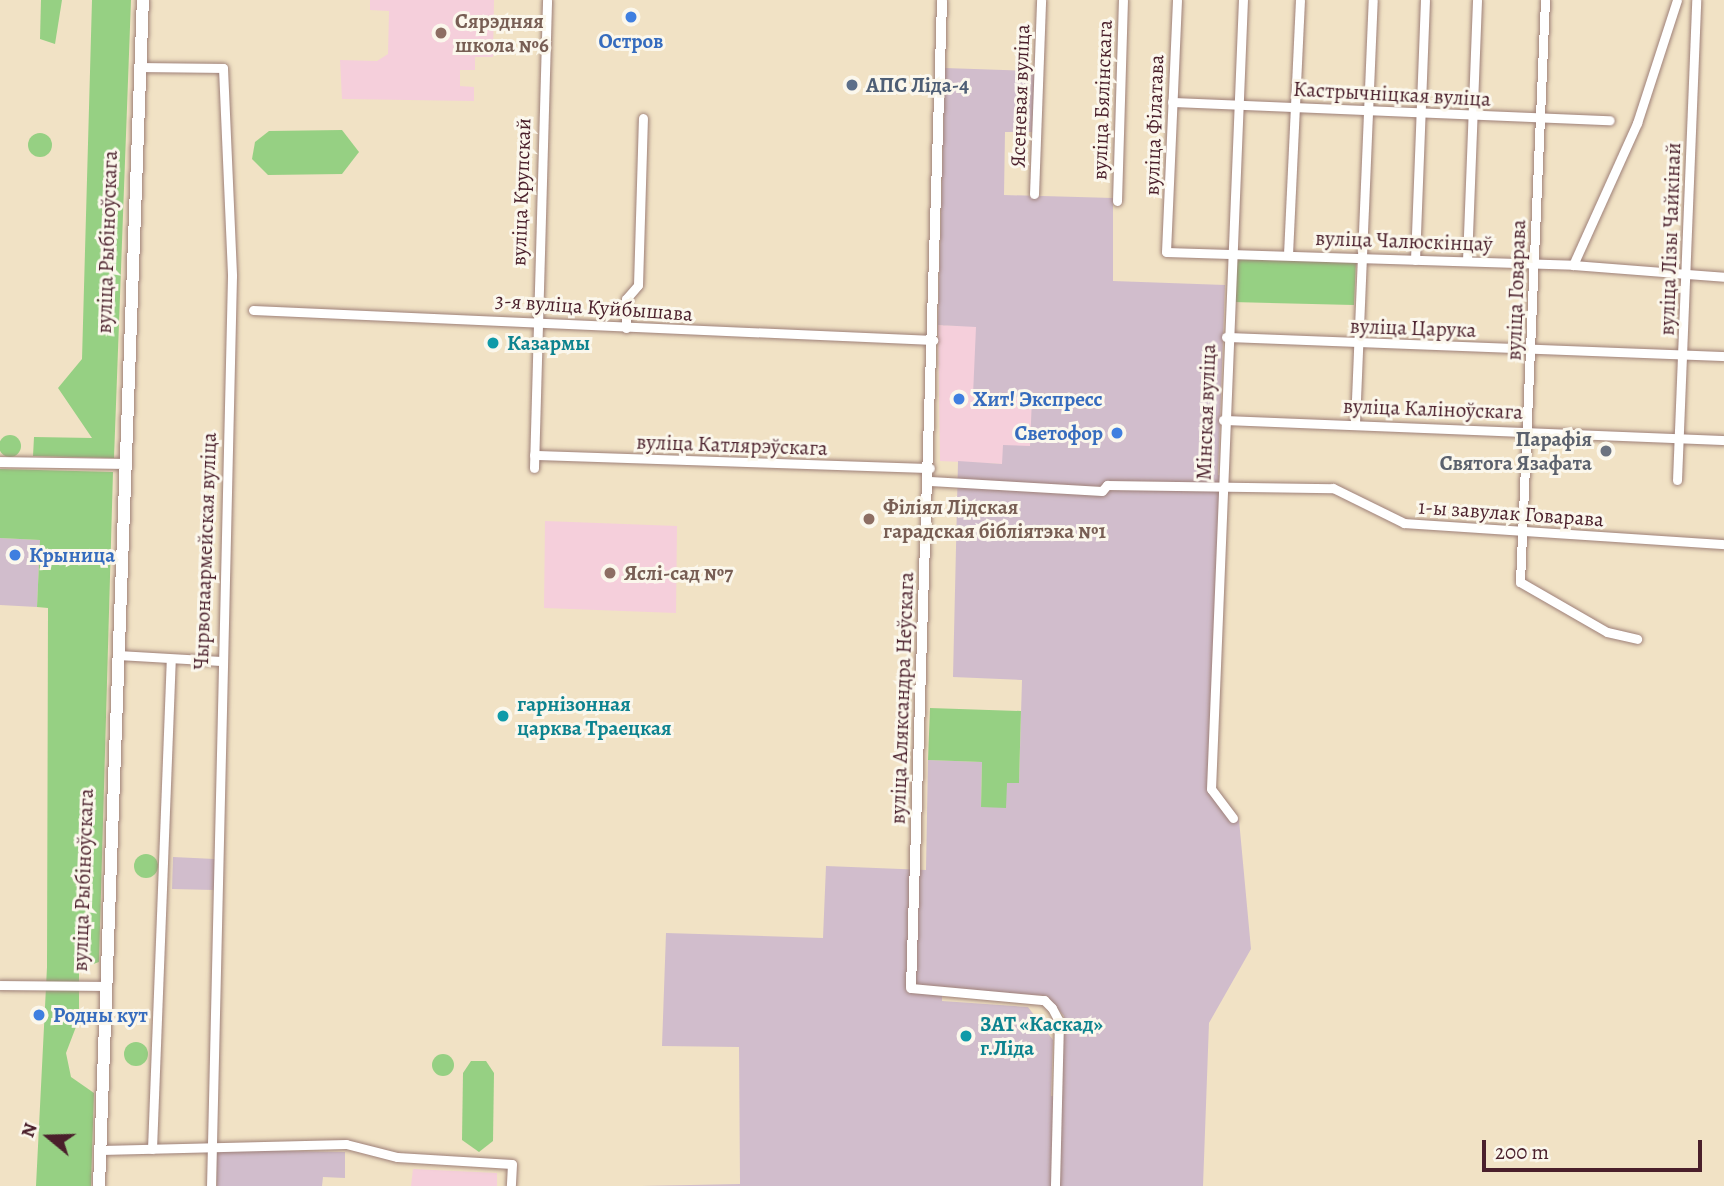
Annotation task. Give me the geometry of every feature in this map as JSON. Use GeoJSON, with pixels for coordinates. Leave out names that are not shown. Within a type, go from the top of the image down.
{"type":"FeatureCollection","features":[{"type":"Feature","properties":{"kind":"main road"},"geometry":{"type":"LineString","coordinates":[[136,0],[137,65]]}},
{"type":"Feature","properties":{"kind":"main road"},"geometry":{"type":"LineString","coordinates":[[137,65],[143,0]]}},
{"type":"Feature","properties":{"kind":"main road","name":"вуліца Рыбіноўскага"},"geometry":{"type":"LineString","coordinates":[[91,1186],[118,655],[137,65]]}},
{"type":"Feature","properties":{"kind":"main road","name":"вуліца Рыбіноўскага"},"geometry":{"type":"LineString","coordinates":[[99,1186],[106,1016],[103,986],[111,624],[119,576]]}},
{"type":"Feature","properties":{"kind":"street","name":"вуліца Крупскай"},"geometry":{"type":"LineString","coordinates":[[534,468],[534,320],[547,0]]}},
{"type":"Feature","properties":{"kind":"street","name":"вуліца Аляксандра Неўскага"},"geometry":{"type":"LineString","coordinates":[[942,0],[930,481],[911,988],[1044,1000],[1052,1007],[1059,1021],[1055,1186]]}},
{"type":"Feature","properties":{"kind":"street","name":"Ясеневая вуліца"},"geometry":{"type":"LineString","coordinates":[[1034,194],[1041,0]]}},
{"type":"Feature","properties":{"kind":"street","name":"вуліца Бялінскага"},"geometry":{"type":"LineString","coordinates":[[1117,201],[1123,0]]}},
{"type":"Feature","properties":{"kind":"street","name":"вуліца Філатава"},"geometry":{"type":"LineString","coordinates":[[1166,252],[1177,0]]}},
{"type":"Feature","properties":{"kind":"street","name":"Мінская вуліца"},"geometry":{"type":"LineString","coordinates":[[1233,818],[1211,789],[1226,337],[1243,0]]}},
{"type":"Feature","properties":{"kind":"street"},"geometry":{"type":"LineString","coordinates":[[1288,254],[1300,0]]}},
{"type":"Feature","properties":{"kind":"street"},"geometry":{"type":"LineString","coordinates":[[1355,423],[1373,0]]}},
{"type":"Feature","properties":{"kind":"street"},"geometry":{"type":"LineString","coordinates":[[1415,260],[1425,0]]}},
{"type":"Feature","properties":{"kind":"street"},"geometry":{"type":"LineString","coordinates":[[1467,261],[1477,0]]}},
{"type":"Feature","properties":{"kind":"street","name":"вуліца Говарава"},"geometry":{"type":"LineString","coordinates":[[1545,0],[1533,264],[1529,430],[1520,582],[1607,632],[1637,639]]}},
{"type":"Feature","properties":{"kind":"street"},"geometry":{"type":"LineString","coordinates":[[1573,265],[1637,123],[1677,0]]}},
{"type":"Feature","properties":{"kind":"street","name":"вуліца Лізы Чайкінай"},"geometry":{"type":"LineString","coordinates":[[1678,480],[1688,274],[1696,0]]}},
{"type":"Feature","properties":{"kind":"street","name":"Чырвонаармейская вуліца"},"geometry":{"type":"LineString","coordinates":[[137,65],[223,68],[232,276],[211,1186]]}},
{"type":"Feature","properties":{"kind":"street","name":"Кастрычніцкая вуліца"},"geometry":{"type":"LineString","coordinates":[[1171,102],[1610,120]]}},
{"type":"Feature","properties":{"kind":"street"},"geometry":{"type":"LineString","coordinates":[[626,328],[626,299],[638,285],[643,118]]}},
{"type":"Feature","properties":{"kind":"street","name":"вуліца Чалюскінцаў"},"geometry":{"type":"LineString","coordinates":[[1166,252],[1573,265],[1724,277]]}},
{"type":"Feature","properties":{"kind":"street","name":"3-я вуліца Куйбышава"},"geometry":{"type":"LineString","coordinates":[[253,310],[534,320],[626,328],[933,340]]}},
{"type":"Feature","properties":{"kind":"street","name":"вуліца Царука"},"geometry":{"type":"LineString","coordinates":[[1226,337],[1724,356]]}},
{"type":"Feature","properties":{"kind":"street","name":"вуліца Каліноўскага"},"geometry":{"type":"LineString","coordinates":[[1223,419],[1724,440]]}},
{"type":"Feature","properties":{"kind":"street","name":"вуліца Катлярэўскага"},"geometry":{"type":"LineString","coordinates":[[534,455],[930,468]]}},
{"type":"Feature","properties":{"kind":"street"},"geometry":{"type":"LineString","coordinates":[[0,461],[123,464]]}},
{"type":"Feature","properties":{"kind":"street","name":"1-ы завулак Говарава"},"geometry":{"type":"LineString","coordinates":[[930,481],[1102,491],[1107,485],[1333,488],[1404,523],[1724,544]]}},
{"type":"Feature","properties":{"kind":"street"},"geometry":{"type":"LineString","coordinates":[[118,655],[221,662]]}},
{"type":"Feature","properties":{"kind":"street"},"geometry":{"type":"LineString","coordinates":[[152,1149],[171,659]]}},
{"type":"Feature","properties":{"kind":"street"},"geometry":{"type":"LineString","coordinates":[[0,985],[103,986]]}},
{"type":"Feature","properties":{"kind":"street"},"geometry":{"type":"LineString","coordinates":[[101,1150],[346,1144],[397,1157],[512,1164],[511,1186]]}},
{"type":"Feature","properties":{"kind":"shaded area","name":"Сярэдняя школа №6"},"geometry":{"type":"Polygon","coordinates":[[[370,0],[494,0],[493,57],[475,57],[475,70],[460,70],[460,86],[474,87],[474,101],[342,99],[340,60],[377,61],[388,54],[389,11],[370,10],[370,0]]]}},
{"type":"Feature","properties":{"kind":"shaded area"},"geometry":{"type":"Polygon","coordinates":[[[945,68],[1036,71],[1033,132],[1005,132],[1004,195],[1113,198],[1113,281],[1225,285],[1218,475],[1227,476],[1214,790],[1239,820],[1251,949],[1209,1023],[1203,1186],[641,1186],[740,1184],[739,1047],[662,1046],[666,933],[823,938],[826,866],[926,870],[928,760],[982,762],[981,807],[1007,782],[1019,782],[1022,680],[953,677],[958,461],[1002,464],[1003,445],[1030,446],[1032,398],[973,395],[976,327],[938,325],[945,68]],[[942,988],[942,1001],[1028,1007],[1053,1040],[1051,1096],[1062,1097],[1064,1016],[1047,996],[942,988]]]}},
{"type":"Feature","properties":{"kind":"shaded area"},"geometry":{"type":"Polygon","coordinates":[[[938,325],[976,326],[1033,397],[1030,446],[1003,464],[940,461],[938,325]]]}},
{"type":"Feature","properties":{"kind":"shaded area","name":"Яслі-сад №7"},"geometry":{"type":"Polygon","coordinates":[[[545,521],[677,526],[676,613],[544,608],[545,521]]]}},
{"type":"Feature","properties":{"kind":"shaded area"},"geometry":{"type":"Polygon","coordinates":[[[0,538],[40,540],[37,607],[0,605],[0,538]]]}},
{"type":"Feature","properties":{"kind":"shaded area"},"geometry":{"type":"Polygon","coordinates":[[[173,857],[215,859],[214,890],[172,889],[173,857]]]}},
{"type":"Feature","properties":{"kind":"shaded area"},"geometry":{"type":"Polygon","coordinates":[[[217,1150],[345,1152],[345,1178],[323,1177],[322,1186],[217,1186],[217,1150]]]}},
{"type":"Feature","properties":{"kind":"shaded area"},"geometry":{"type":"Polygon","coordinates":[[[413,1169],[497,1173],[497,1186],[411,1186],[413,1169]]]}},
{"type":"Feature","properties":{"kind":"green space"},"geometry":{"type":"Polygon","coordinates":[[[41,0],[62,0],[55,44],[40,39],[41,0]]]}},
{"type":"Feature","properties":{"kind":"green space"},"geometry":{"type":"Polygon","coordinates":[[[92,0],[131,0],[114,458],[33,456],[34,437],[92,438],[58,388],[82,359],[92,0]]]}},
{"type":"Feature","properties":{"kind":"green space"},"geometry":{"type":"Polygon","coordinates":[[[342,130],[359,152],[342,174],[268,175],[252,159],[255,142],[269,131],[342,130]]]}},
{"type":"Feature","properties":{"kind":"green space"},"geometry":{"type":"Polygon","coordinates":[[[40,133],[51,140],[52,145],[45,156],[40,157],[29,150],[28,145],[35,134],[40,133]]]}},
{"type":"Feature","properties":{"kind":"green space"},"geometry":{"type":"Polygon","coordinates":[[[1235,259],[1356,261],[1354,305],[1232,302],[1235,259]]]}},
{"type":"Feature","properties":{"kind":"green space"},"geometry":{"type":"Polygon","coordinates":[[[10,435],[18,438],[21,446],[18,454],[10,457],[2,454],[-1,446],[2,438],[10,435]]]}},
{"type":"Feature","properties":{"kind":"green space"},"geometry":{"type":"Polygon","coordinates":[[[0,469],[113,472],[99,962],[79,969],[79,1019],[66,1053],[71,1077],[94,1093],[91,1186],[36,1186],[47,967],[48,608],[37,607],[40,540],[0,538],[0,469]]]}},
{"type":"Feature","properties":{"kind":"green space"},"geometry":{"type":"Polygon","coordinates":[[[930,708],[1021,711],[1019,783],[1007,783],[1006,808],[981,807],[982,762],[928,760],[930,708]]]}},
{"type":"Feature","properties":{"kind":"green space"},"geometry":{"type":"Polygon","coordinates":[[[146,854],[154,858],[158,866],[154,874],[146,878],[138,874],[134,866],[138,858],[146,854]]]}},
{"type":"Feature","properties":{"kind":"green space"},"geometry":{"type":"Polygon","coordinates":[[[136,1042],[144,1046],[148,1054],[144,1062],[136,1066],[128,1062],[124,1054],[128,1046],[136,1042]]]}},
{"type":"Feature","properties":{"kind":"green space"},"geometry":{"type":"Polygon","coordinates":[[[443,1054],[451,1057],[454,1065],[451,1073],[443,1076],[435,1073],[432,1065],[435,1057],[443,1054]]]}},
{"type":"Feature","properties":{"kind":"green space"},"geometry":{"type":"Polygon","coordinates":[[[471,1061],[486,1061],[494,1073],[493,1141],[479,1152],[462,1140],[463,1073],[471,1061]]]}},
{"type":"Feature","properties":{"kind":"place","name":"Остров"},"geometry":{"type":"Point","coordinates":[631,17]}},
{"type":"Feature","properties":{"kind":"place","name":"Сярэдняя школа №6"},"geometry":{"type":"Point","coordinates":[441,33]}},
{"type":"Feature","properties":{"kind":"place","name":"АПС Ліда-4"},"geometry":{"type":"Point","coordinates":[852,85]}},
{"type":"Feature","properties":{"kind":"place","name":"Казармы"},"geometry":{"type":"Point","coordinates":[493,343]}},
{"type":"Feature","properties":{"kind":"place","name":"Хит! Экспресс"},"geometry":{"type":"Point","coordinates":[959,399]}},
{"type":"Feature","properties":{"kind":"place","name":"Светофор"},"geometry":{"type":"Point","coordinates":[1117,433]}},
{"type":"Feature","properties":{"kind":"place","name":"Парафія Святога Язафата"},"geometry":{"type":"Point","coordinates":[1606,451]}},
{"type":"Feature","properties":{"kind":"place","name":"Філіял Лідская гарадская бібліятэка №1"},"geometry":{"type":"Point","coordinates":[869,519]}},
{"type":"Feature","properties":{"kind":"place","name":"Крыница"},"geometry":{"type":"Point","coordinates":[15,555]}},
{"type":"Feature","properties":{"kind":"place","name":"Яслі-сад №7"},"geometry":{"type":"Point","coordinates":[610,573]}},
{"type":"Feature","properties":{"kind":"place","name":"гарнізонная царква Траецкая"},"geometry":{"type":"Point","coordinates":[503,716]}},
{"type":"Feature","properties":{"kind":"place","name":"Родны кут"},"geometry":{"type":"Point","coordinates":[39,1015]}},
{"type":"Feature","properties":{"kind":"place","name":"ЗАТ «Каскад» г.Ліда"},"geometry":{"type":"Point","coordinates":[966,1036]}}]}
